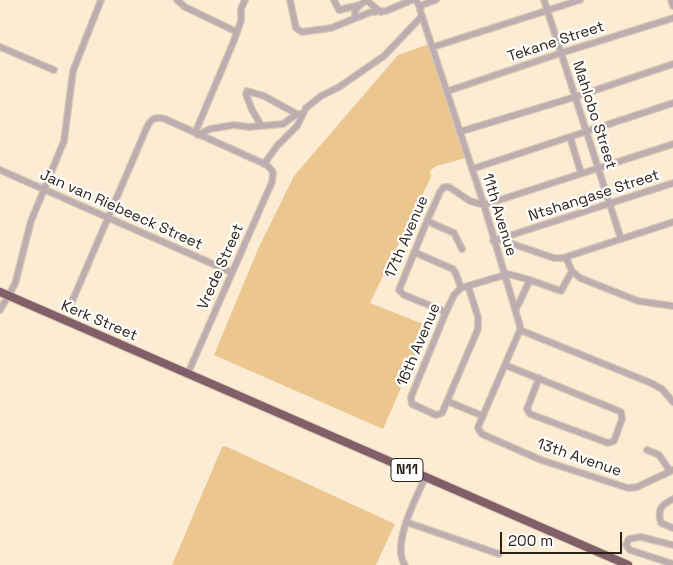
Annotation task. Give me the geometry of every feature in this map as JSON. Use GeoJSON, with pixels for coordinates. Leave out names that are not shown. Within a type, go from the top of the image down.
{"type":"FeatureCollection","features":[{"type":"Feature","properties":{"kind":"highway","name":"Kerk Street"},"geometry":{"type":"LineString","coordinates":[[0,292],[188,373]]}},
{"type":"Feature","properties":{"kind":"highway","name":"N11"},"geometry":{"type":"LineString","coordinates":[[188,373],[628,565]]}},
{"type":"Feature","properties":{"kind":"street"},"geometry":{"type":"LineString","coordinates":[[0,310],[9,296],[18,275],[31,221],[64,141],[73,70],[101,0]]}},
{"type":"Feature","properties":{"kind":"street"},"geometry":{"type":"LineString","coordinates":[[177,0],[185,7],[237,32]]}},
{"type":"Feature","properties":{"kind":"street"},"geometry":{"type":"LineString","coordinates":[[197,134],[237,32],[245,0]]}},
{"type":"Feature","properties":{"kind":"street"},"geometry":{"type":"LineString","coordinates":[[290,0],[295,24],[300,32],[326,29],[371,12],[381,12],[412,0]]}},
{"type":"Feature","properties":{"kind":"street"},"geometry":{"type":"LineString","coordinates":[[334,0],[340,10],[360,5]]}},
{"type":"Feature","properties":{"kind":"street"},"geometry":{"type":"LineString","coordinates":[[356,18],[354,12],[366,0],[381,12]]}},
{"type":"Feature","properties":{"kind":"street","name":"11th Avenue"},"geometry":{"type":"LineString","coordinates":[[416,0],[421,7],[422,16],[496,240],[520,330]]}},
{"type":"Feature","properties":{"kind":"street"},"geometry":{"type":"LineString","coordinates":[[421,7],[436,0]]}},
{"type":"Feature","properties":{"kind":"street","name":"Mahlobo Street"},"geometry":{"type":"LineString","coordinates":[[544,0],[621,239]]}},
{"type":"Feature","properties":{"kind":"street"},"geometry":{"type":"LineString","coordinates":[[433,47],[580,0]]}},
{"type":"Feature","properties":{"kind":"street"},"geometry":{"type":"LineString","coordinates":[[671,0],[673,6]]}},
{"type":"Feature","properties":{"kind":"street"},"geometry":{"type":"LineString","coordinates":[[197,134],[214,128],[234,125],[249,127],[284,124],[300,114],[321,96],[339,87],[384,56],[422,16]]}},
{"type":"Feature","properties":{"kind":"street","name":"Tekane Street"},"geometry":{"type":"LineString","coordinates":[[448,91],[673,18]]}},
{"type":"Feature","properties":{"kind":"street"},"geometry":{"type":"LineString","coordinates":[[0,47],[54,70]]}},
{"type":"Feature","properties":{"kind":"street"},"geometry":{"type":"LineString","coordinates":[[460,132],[575,97],[673,64]]}},
{"type":"Feature","properties":{"kind":"street"},"geometry":{"type":"LineString","coordinates":[[262,125],[249,103],[247,91],[264,96],[300,114]]}},
{"type":"Feature","properties":{"kind":"street"},"geometry":{"type":"LineString","coordinates":[[472,169],[673,103]]}},
{"type":"Feature","properties":{"kind":"street"},"geometry":{"type":"LineString","coordinates":[[71,304],[146,127],[152,120],[159,118],[264,164],[277,146],[297,126],[300,114]]}},
{"type":"Feature","properties":{"kind":"street"},"geometry":{"type":"LineString","coordinates":[[570,137],[581,173]]}},
{"type":"Feature","properties":{"kind":"street"},"geometry":{"type":"LineString","coordinates":[[484,205],[673,144]]}},
{"type":"Feature","properties":{"kind":"street","name":"Vrede Street"},"geometry":{"type":"LineString","coordinates":[[188,373],[272,182],[272,170],[264,164]]}},
{"type":"Feature","properties":{"kind":"street","name":"Jan van Riebeeck Street"},"geometry":{"type":"LineString","coordinates":[[0,170],[231,272]]}},
{"type":"Feature","properties":{"kind":"street","name":"Ntshangase Street"},"geometry":{"type":"LineString","coordinates":[[496,240],[673,183]]}},
{"type":"Feature","properties":{"kind":"street","name":"17th Avenue"},"geometry":{"type":"LineString","coordinates":[[446,312],[399,293],[399,289],[427,221],[440,192],[445,186],[470,201],[484,205]]}},
{"type":"Feature","properties":{"kind":"street"},"geometry":{"type":"LineString","coordinates":[[427,221],[454,232],[462,249]]}},
{"type":"Feature","properties":{"kind":"street"},"geometry":{"type":"LineString","coordinates":[[496,240],[554,258],[566,258],[673,222]]}},
{"type":"Feature","properties":{"kind":"street"},"geometry":{"type":"LineString","coordinates":[[414,252],[453,269],[461,288],[505,275],[511,275],[561,291],[572,271]]}},
{"type":"Feature","properties":{"kind":"street"},"geometry":{"type":"LineString","coordinates":[[566,258],[572,271],[580,278],[638,301],[673,306]]}},
{"type":"Feature","properties":{"kind":"street"},"geometry":{"type":"LineString","coordinates":[[516,310],[530,280]]}},
{"type":"Feature","properties":{"kind":"street"},"geometry":{"type":"LineString","coordinates":[[468,286],[478,317],[478,329],[447,401],[482,416],[520,330],[651,383],[662,389],[673,402]]}},
{"type":"Feature","properties":{"kind":"street","name":"16th Avenue"},"geometry":{"type":"LineString","coordinates":[[447,401],[442,413],[438,415],[414,405],[410,399],[446,312],[456,292],[461,288]]}},
{"type":"Feature","properties":{"kind":"street"},"geometry":{"type":"LineString","coordinates":[[505,365],[539,378],[621,412],[622,418],[614,441],[608,443],[530,414],[527,410],[539,378]]}},
{"type":"Feature","properties":{"kind":"street","name":"13th Avenue"},"geometry":{"type":"LineString","coordinates":[[482,416],[478,427],[482,434],[541,460],[628,488],[637,487],[671,471]]}},
{"type":"Feature","properties":{"kind":"street"},"geometry":{"type":"LineString","coordinates":[[647,450],[659,454],[671,471]]}},
{"type":"Feature","properties":{"kind":"street"},"geometry":{"type":"LineString","coordinates":[[405,565],[402,561],[402,546],[406,522],[425,478]]}},
{"type":"Feature","properties":{"kind":"street"},"geometry":{"type":"LineString","coordinates":[[673,500],[662,505],[660,510],[661,523],[673,528]]}},
{"type":"Feature","properties":{"kind":"street"},"geometry":{"type":"LineString","coordinates":[[406,522],[499,554]]}},
{"type":"Feature","properties":{"kind":"street"},"geometry":{"type":"LineString","coordinates":[[673,545],[637,537],[628,540],[626,545],[630,550],[673,564]]}},
{"type":"Feature","properties":{"kind":"shaded area"},"geometry":{"type":"Polygon","coordinates":[[[432,43],[470,157],[436,166],[430,171],[431,177],[370,303],[428,326],[383,429],[214,355],[258,249],[294,176],[398,55],[432,43]]]}},
{"type":"Feature","properties":{"kind":"shaded area"},"geometry":{"type":"Polygon","coordinates":[[[225,446],[395,524],[376,565],[172,565],[222,447],[225,446]]]}}]}
